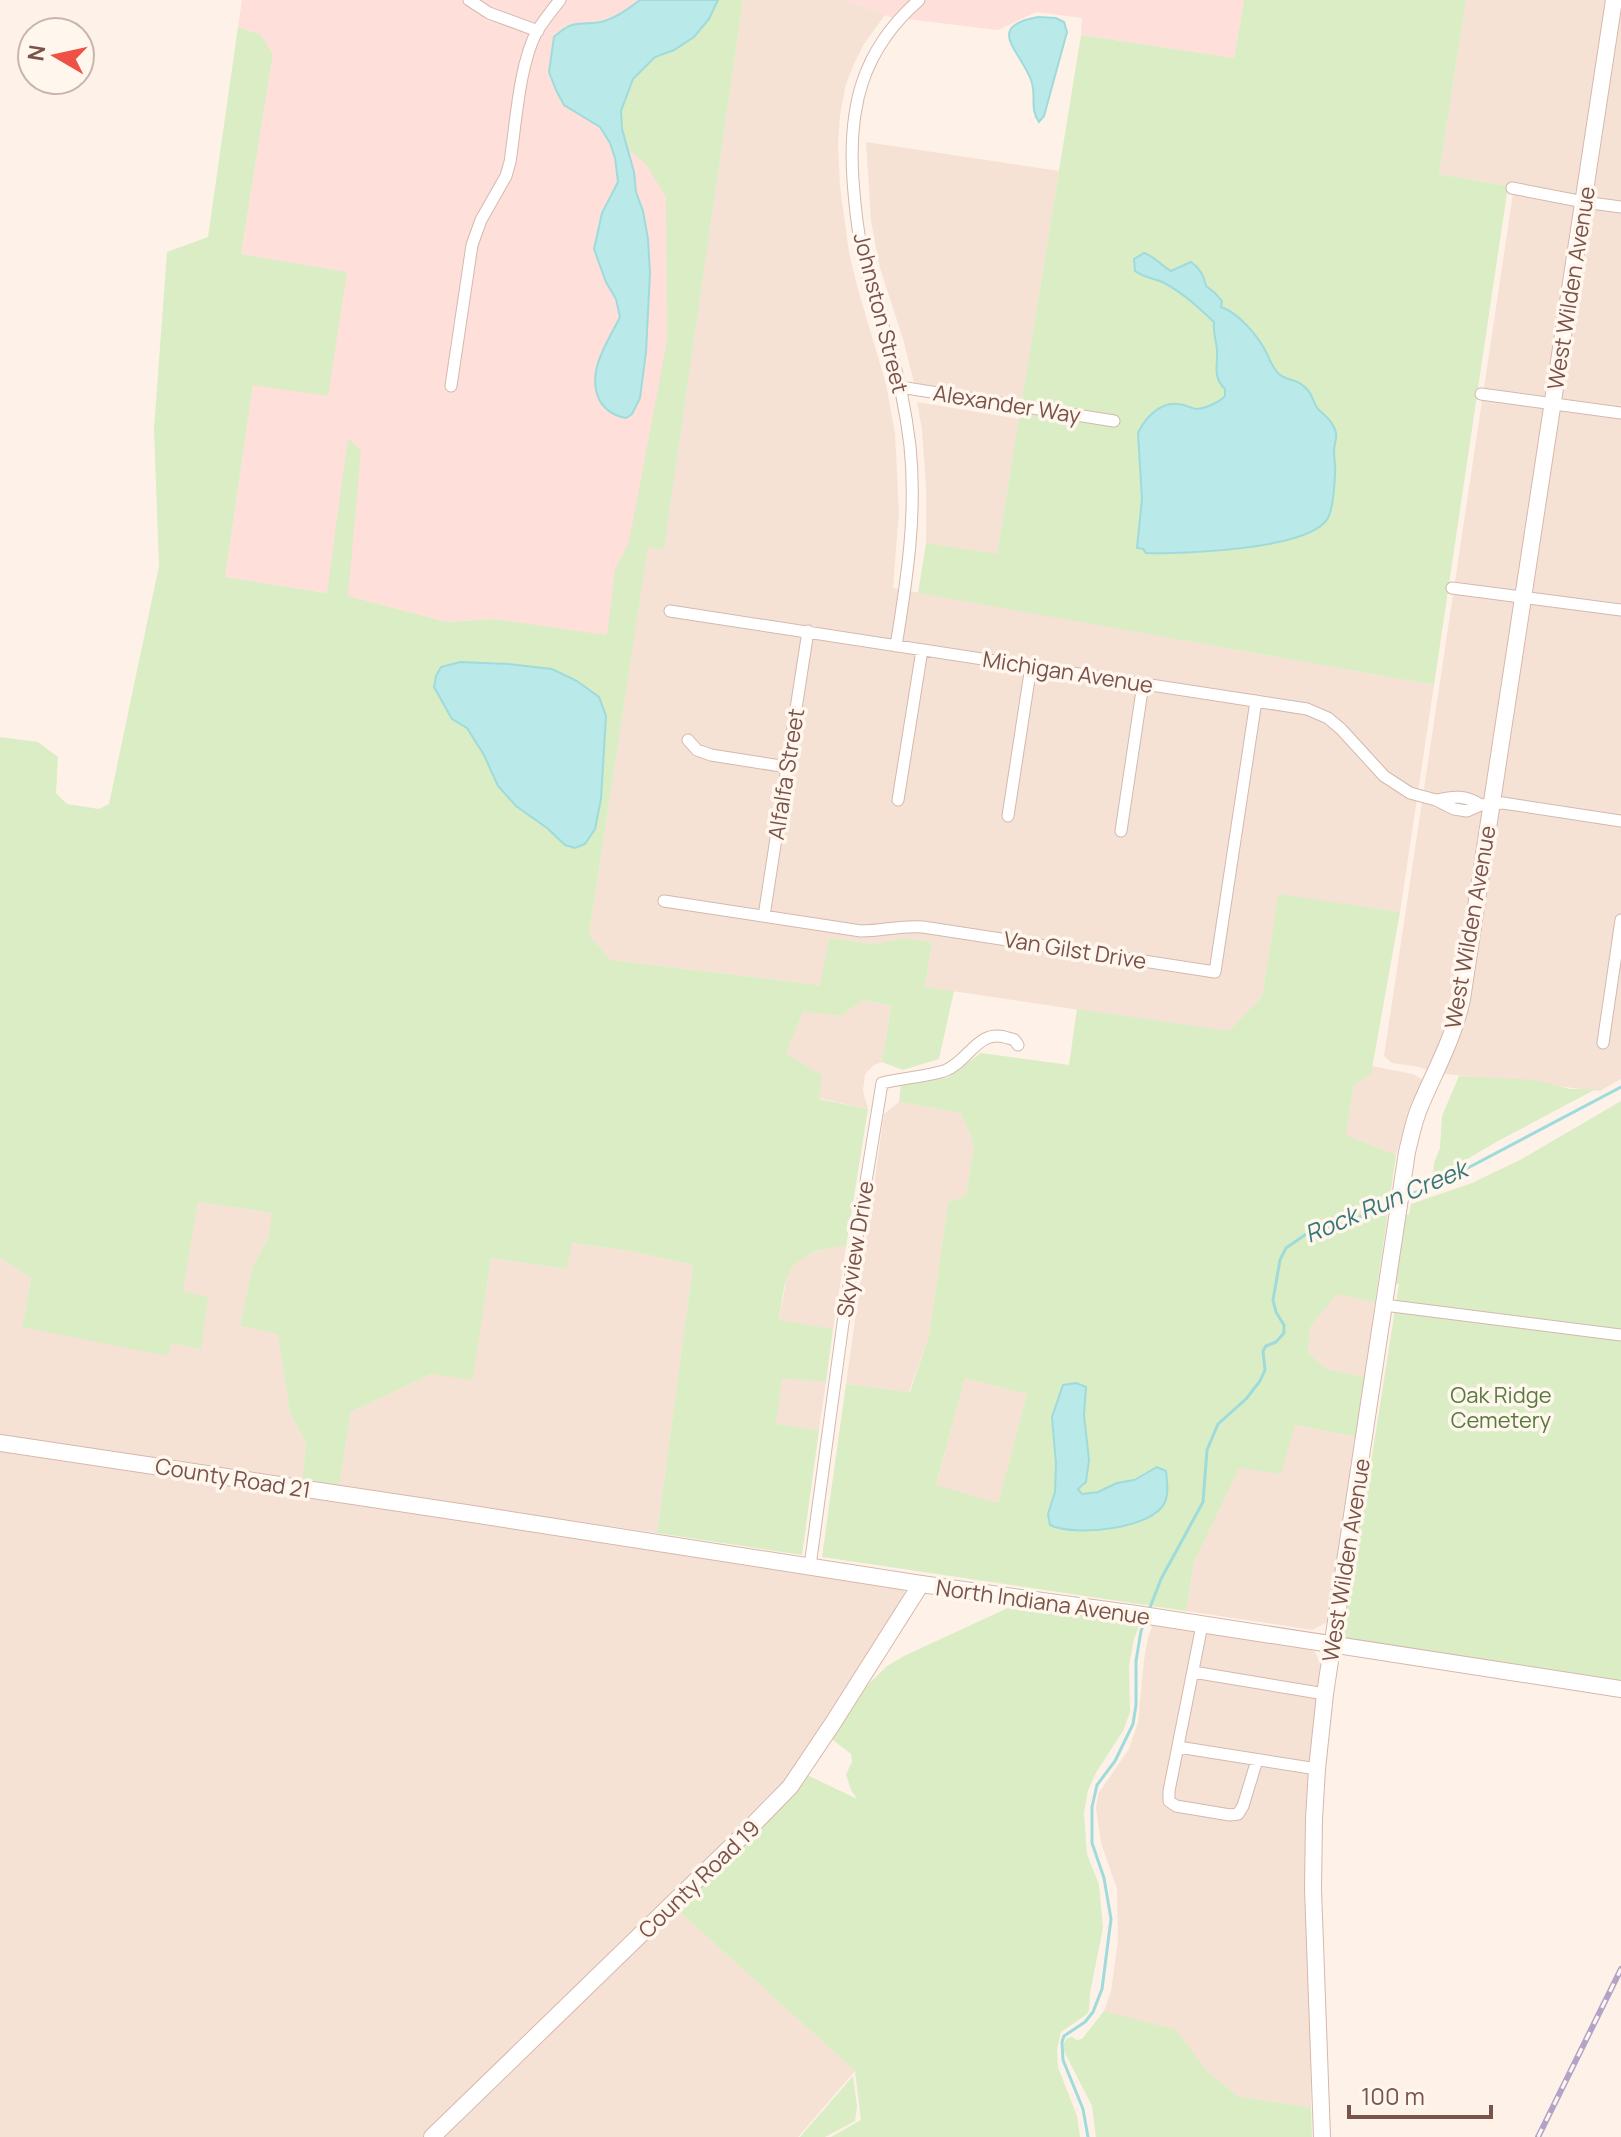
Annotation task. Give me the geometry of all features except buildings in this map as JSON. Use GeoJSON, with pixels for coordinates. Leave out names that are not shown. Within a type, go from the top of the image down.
{"type":"FeatureCollection","features":[{"type":"Feature","properties":{"kind":"street"},"geometry":{"type":"LineString","coordinates":[[469,0],[489,13],[538,31]]}},
{"type":"Feature","properties":{"kind":"street"},"geometry":{"type":"LineString","coordinates":[[451,386],[472,245],[481,220],[506,176],[526,61],[538,31],[560,0]]}},
{"type":"Feature","properties":{"kind":"street","name":"Johnston Street"},"geometry":{"type":"LineString","coordinates":[[896,646],[907,579],[913,501],[910,445],[900,387],[860,241],[852,138],[856,105],[880,43],[919,0]]}},
{"type":"Feature","properties":{"kind":"street","name":"West Wilden Avenue"},"geometry":{"type":"LineString","coordinates":[[1322,2137],[1313,1889],[1317,1769],[1325,1694],[1407,1152],[1417,1116],[1458,1017],[1487,804],[1523,598],[1614,0]]}},
{"type":"Feature","properties":{"kind":"street"},"geometry":{"type":"LineString","coordinates":[[1512,188],[1621,207]]}},
{"type":"Feature","properties":{"kind":"street","name":"Alexander Way"},"geometry":{"type":"LineString","coordinates":[[900,387],[1114,421]]}},
{"type":"Feature","properties":{"kind":"street"},"geometry":{"type":"LineString","coordinates":[[1481,394],[1621,413]]}},
{"type":"Feature","properties":{"kind":"street"},"geometry":{"type":"LineString","coordinates":[[1452,588],[1621,610]]}},
{"type":"Feature","properties":{"kind":"street","name":"Michigan Avenue"},"geometry":{"type":"LineString","coordinates":[[670,611],[1307,709],[1328,718],[1341,729],[1392,783],[1454,809],[1467,811],[1487,804],[1503,803],[1621,821]]}},
{"type":"Feature","properties":{"kind":"street","name":"Alfalfa Street"},"geometry":{"type":"LineString","coordinates":[[764,916],[808,631]]}},
{"type":"Feature","properties":{"kind":"street"},"geometry":{"type":"LineString","coordinates":[[898,800],[922,650]]}},
{"type":"Feature","properties":{"kind":"street"},"geometry":{"type":"LineString","coordinates":[[1008,816],[1031,666]]}},
{"type":"Feature","properties":{"kind":"street"},"geometry":{"type":"LineString","coordinates":[[1121,831],[1143,684]]}},
{"type":"Feature","properties":{"kind":"street","name":"Van Gilst Drive"},"geometry":{"type":"LineString","coordinates":[[664,901],[861,931],[923,927],[1215,972],[1256,701]]}},
{"type":"Feature","properties":{"kind":"street"},"geometry":{"type":"LineString","coordinates":[[688,740],[697,750],[711,755],[787,767]]}},
{"type":"Feature","properties":{"kind":"street"},"geometry":{"type":"LineString","coordinates":[[1603,1043],[1621,920]]}},
{"type":"Feature","properties":{"kind":"street","name":"Skyview Drive"},"geometry":{"type":"LineString","coordinates":[[810,1566],[843,1323],[882,1083],[948,1069],[979,1041],[992,1035],[1015,1040],[1018,1045]]}},
{"type":"Feature","properties":{"kind":"street"},"geometry":{"type":"LineString","coordinates":[[1384,1305],[1621,1335]]}},
{"type":"Feature","properties":{"kind":"street","name":"County Road 21"},"geometry":{"type":"LineString","coordinates":[[0,1443],[466,1513]]}},
{"type":"Feature","properties":{"kind":"street","name":"North Indiana Avenue"},"geometry":{"type":"LineString","coordinates":[[466,1513],[1621,1689]]}},
{"type":"Feature","properties":{"kind":"street","name":"County Road 19"},"geometry":{"type":"LineString","coordinates":[[432,2137],[790,1787],[921,1584]]}},
{"type":"Feature","properties":{"kind":"street"},"geometry":{"type":"LineString","coordinates":[[1202,1625],[1169,1801],[1176,1806],[1238,1814],[1257,1760]]}},
{"type":"Feature","properties":{"kind":"street"},"geometry":{"type":"LineString","coordinates":[[1193,1672],[1325,1694]]}},
{"type":"Feature","properties":{"kind":"street"},"geometry":{"type":"LineString","coordinates":[[1178,1747],[1317,1769]]}},
{"type":"Feature","properties":{"kind":"shaded area"},"geometry":{"type":"Polygon","coordinates":[[[242,0],[731,0],[634,639],[493,619],[447,622],[348,596],[225,577],[253,384],[347,272],[241,254],[273,54],[261,35],[238,27],[242,0]]]}},
{"type":"Feature","properties":{"kind":"shaded area"},"geometry":{"type":"Polygon","coordinates":[[[743,0],[845,0],[885,15],[864,44],[846,84],[838,145],[849,253],[886,384],[895,433],[899,512],[893,588],[1434,685],[1400,912],[1278,895],[1262,997],[1229,1032],[925,987],[932,942],[903,938],[875,944],[829,938],[821,985],[611,960],[589,935],[648,546],[664,548],[743,0]]]}},
{"type":"Feature","properties":{"kind":"shaded area"},"geometry":{"type":"Polygon","coordinates":[[[845,0],[1244,0],[1234,58],[1081,35],[1082,18],[1036,12],[998,30],[890,17],[845,0]]]}},
{"type":"Feature","properties":{"kind":"shaded area"},"geometry":{"type":"Polygon","coordinates":[[[1466,0],[1621,0],[1621,1079],[1600,1091],[1437,1073],[1392,1063],[1384,1056],[1514,187],[1439,174],[1466,0]]]}},
{"type":"Feature","properties":{"kind":"shaded area"},"geometry":{"type":"Polygon","coordinates":[[[866,142],[1059,171],[1022,400],[914,383],[880,268],[871,221],[866,142]]]}},
{"type":"Feature","properties":{"kind":"shaded area"},"geometry":{"type":"Polygon","coordinates":[[[917,402],[1019,419],[997,555],[926,543],[926,486],[917,402]]]}},
{"type":"Feature","properties":{"kind":"shaded area"},"geometry":{"type":"Polygon","coordinates":[[[862,1000],[891,1006],[882,1062],[865,1074],[863,1091],[868,1109],[818,1098],[786,1054],[803,1010],[841,1016],[862,1000]]]}},
{"type":"Feature","properties":{"kind":"shaded area"},"geometry":{"type":"Polygon","coordinates":[[[1372,1066],[1413,1074],[1423,1080],[1410,1107],[1396,1155],[1346,1135],[1354,1085],[1371,1074],[1372,1066]]]}},
{"type":"Feature","properties":{"kind":"shaded area"},"geometry":{"type":"Polygon","coordinates":[[[899,1102],[961,1113],[974,1145],[966,1197],[948,1202],[929,1336],[909,1392],[846,1384],[884,1114],[899,1102]]]}},
{"type":"Feature","properties":{"kind":"shaded area"},"geometry":{"type":"Polygon","coordinates":[[[198,1202],[273,1213],[269,1236],[252,1268],[240,1326],[278,1333],[290,1414],[306,1442],[302,1482],[0,1435],[0,1258],[31,1278],[22,1327],[172,1343],[201,1350],[183,1291],[198,1202]]]}},
{"type":"Feature","properties":{"kind":"shaded area"},"geometry":{"type":"Polygon","coordinates":[[[571,1243],[630,1251],[693,1265],[657,1533],[339,1487],[351,1412],[431,1374],[473,1379],[491,1258],[567,1269],[571,1243]]]}},
{"type":"Feature","properties":{"kind":"shaded area"},"geometry":{"type":"Polygon","coordinates":[[[832,1246],[846,1247],[833,1329],[779,1321],[787,1275],[800,1258],[832,1246]]]}},
{"type":"Feature","properties":{"kind":"shaded area"},"geometry":{"type":"Polygon","coordinates":[[[1337,1293],[1375,1302],[1365,1377],[1326,1369],[1308,1352],[1310,1327],[1337,1293]]]}},
{"type":"Feature","properties":{"kind":"shaded area"},"geometry":{"type":"Polygon","coordinates":[[[782,1377],[826,1382],[819,1430],[775,1424],[782,1377]]]}},
{"type":"Feature","properties":{"kind":"shaded area"},"geometry":{"type":"Polygon","coordinates":[[[965,1378],[1027,1394],[998,1503],[936,1486],[965,1378]]]}},
{"type":"Feature","properties":{"kind":"shaded area"},"geometry":{"type":"Polygon","coordinates":[[[1294,1425],[1356,1437],[1327,1622],[1313,1630],[1186,1611],[1194,1563],[1239,1467],[1294,1425]]]}},
{"type":"Feature","properties":{"kind":"shaded area"},"geometry":{"type":"Polygon","coordinates":[[[0,1448],[897,1585],[903,1589],[906,1596],[801,1772],[672,1905],[855,2071],[798,2137],[0,2137],[0,1448]]]}},
{"type":"Feature","properties":{"kind":"shaded area"},"geometry":{"type":"Polygon","coordinates":[[[1155,1619],[1314,1650],[1323,1668],[1309,1933],[1311,2107],[1239,2097],[1207,2071],[1176,2031],[1104,2011],[1111,1991],[1118,1940],[1117,1889],[1101,1843],[1096,1808],[1098,1794],[1129,1749],[1138,1722],[1144,1660],[1155,1619]]]}},
{"type":"Feature","properties":{"kind":"green space"},"geometry":{"type":"Polygon","coordinates":[[[718,0],[743,0],[664,549],[648,547],[589,935],[611,960],[820,985],[829,938],[875,944],[903,938],[932,942],[925,987],[954,991],[939,1059],[903,1070],[882,1062],[891,1006],[863,1000],[841,1016],[803,1011],[786,1054],[822,1075],[819,1099],[868,1109],[846,1247],[815,1252],[796,1264],[786,1279],[779,1320],[833,1329],[826,1382],[782,1378],[776,1424],[819,1430],[802,1555],[657,1533],[693,1265],[630,1251],[572,1243],[567,1269],[491,1258],[473,1380],[431,1374],[351,1412],[339,1487],[302,1482],[306,1442],[290,1414],[278,1334],[240,1326],[252,1268],[269,1236],[272,1213],[198,1202],[183,1291],[208,1297],[201,1350],[172,1343],[167,1356],[22,1327],[31,1278],[0,1258],[0,737],[38,742],[58,757],[56,793],[67,804],[99,809],[109,804],[159,566],[154,429],[167,252],[208,237],[238,27],[261,35],[273,54],[241,254],[347,272],[328,396],[253,385],[225,577],[327,593],[348,438],[361,451],[348,596],[447,622],[493,619],[607,635],[615,570],[629,542],[667,341],[666,197],[645,163],[627,148],[621,111],[632,79],[655,57],[674,50],[709,19],[718,0]],[[435,687],[452,719],[467,728],[498,786],[565,845],[601,799],[606,716],[435,687]]]}},
{"type":"Feature","properties":{"kind":"green space"},"geometry":{"type":"Polygon","coordinates":[[[1244,0],[1466,0],[1439,174],[1508,186],[1434,685],[918,593],[926,543],[997,554],[1081,35],[1234,58],[1244,0]]]}},
{"type":"Feature","properties":{"kind":"green space"},"geometry":{"type":"Polygon","coordinates":[[[1278,894],[1400,912],[1371,1074],[1354,1085],[1346,1135],[1396,1155],[1375,1302],[1337,1294],[1310,1327],[1308,1352],[1326,1369],[1365,1377],[1356,1437],[1295,1425],[1281,1474],[1239,1468],[1194,1563],[1186,1611],[822,1557],[846,1384],[910,1392],[929,1336],[948,1202],[966,1196],[974,1145],[961,1113],[899,1102],[901,1084],[947,1078],[981,1053],[1069,1065],[1077,1009],[1229,1031],[1262,997],[1278,894]],[[965,1378],[936,1485],[998,1503],[1027,1394],[965,1378]],[[1062,1386],[1052,1417],[1055,1492],[1048,1514],[1156,1515],[1166,1502],[1168,1485],[1146,1472],[1098,1491],[1082,1494],[1077,1489],[1086,1481],[1089,1460],[1084,1415],[1086,1387],[1062,1386]]]}},
{"type":"Feature","properties":{"kind":"green space"},"geometry":{"type":"Polygon","coordinates":[[[1459,1076],[1536,1080],[1570,1089],[1596,1089],[1447,1171],[1433,1175],[1440,1148],[1442,1116],[1459,1076]]]}},
{"type":"Feature","properties":{"kind":"green space","name":"Oak Ridge Cemetery"},"geometry":{"type":"Polygon","coordinates":[[[1621,1101],[1621,1682],[1345,1642],[1341,1635],[1399,1284],[1393,1283],[1404,1214],[1409,1215],[1411,1204],[1472,1183],[1522,1159],[1621,1101]]]}},
{"type":"Feature","properties":{"kind":"green space"},"geometry":{"type":"Polygon","coordinates":[[[1010,1607],[1140,1623],[1129,1666],[1130,1712],[1123,1731],[1088,1790],[1084,1813],[1087,1854],[1099,1885],[1103,1928],[1089,2010],[1061,2032],[1057,2049],[1058,2067],[1077,2116],[1080,2137],[831,2137],[861,2120],[855,2071],[672,1905],[801,1772],[857,1799],[846,1774],[852,1762],[851,1754],[833,1740],[833,1735],[862,1691],[887,1666],[904,1656],[1010,1607]]]}},
{"type":"Feature","properties":{"kind":"green space"},"geometry":{"type":"Polygon","coordinates":[[[1104,2011],[1176,2030],[1207,2071],[1239,2097],[1311,2107],[1312,2137],[1096,2137],[1092,2106],[1064,2051],[1064,2043],[1067,2038],[1082,2039],[1104,2011]]]}},
{"type":"Feature","properties":{"kind":"green space"},"geometry":{"type":"Polygon","coordinates":[[[853,2076],[857,2106],[855,2121],[825,2137],[800,2137],[853,2076]]]}},
{"type":"Feature","properties":{"kind":"water"},"geometry":{"type":"Polygon","coordinates":[[[640,0],[718,0],[709,19],[694,37],[674,50],[655,57],[633,79],[621,111],[622,129],[643,211],[650,273],[640,398],[632,414],[626,418],[602,405],[595,379],[604,347],[620,317],[616,299],[594,249],[602,213],[618,182],[615,158],[600,127],[564,105],[549,72],[554,37],[561,31],[576,24],[606,21],[640,0]]]}},
{"type":"Feature","properties":{"kind":"water"},"geometry":{"type":"Polygon","coordinates":[[[1038,17],[1056,18],[1064,22],[1067,32],[1044,116],[1039,122],[1034,112],[1031,80],[1014,50],[1009,33],[1022,21],[1038,17]]]}},
{"type":"Feature","properties":{"kind":"water"},"geometry":{"type":"Polygon","coordinates":[[[1144,253],[1171,271],[1191,262],[1197,267],[1206,286],[1222,301],[1221,307],[1248,326],[1277,372],[1306,388],[1333,426],[1336,435],[1333,503],[1328,518],[1316,529],[1297,537],[1243,548],[1146,553],[1137,548],[1142,499],[1138,433],[1141,427],[1154,412],[1165,406],[1180,404],[1199,409],[1225,396],[1225,389],[1217,375],[1214,322],[1175,289],[1135,271],[1134,259],[1144,253]]]}},
{"type":"Feature","properties":{"kind":"water"},"geometry":{"type":"Polygon","coordinates":[[[460,662],[552,669],[577,681],[599,697],[606,716],[601,799],[595,829],[585,844],[575,848],[565,845],[516,806],[498,786],[467,728],[452,719],[434,687],[441,667],[460,662]]]}},
{"type":"Feature","properties":{"kind":"water"},"geometry":{"type":"Polygon","coordinates":[[[1076,1383],[1086,1387],[1084,1415],[1089,1460],[1086,1482],[1078,1489],[1082,1494],[1098,1492],[1117,1483],[1134,1480],[1157,1467],[1166,1471],[1166,1498],[1158,1511],[1146,1519],[1094,1530],[1061,1529],[1050,1525],[1048,1514],[1055,1492],[1056,1464],[1052,1417],[1063,1385],[1076,1383]]]}},
{"type":"Feature","properties":{"kind":"waterway","name":"Rock Run Creek"},"geometry":{"type":"LineString","coordinates":[[1407,1196],[1445,1180],[1621,1087]]}},
{"type":"Feature","properties":{"kind":"waterway","name":"Rock Run Creek"},"geometry":{"type":"LineString","coordinates":[[1149,1610],[1161,1579],[1203,1502],[1207,1450],[1218,1424],[1246,1399],[1260,1381],[1265,1370],[1263,1351],[1284,1333],[1284,1325],[1273,1300],[1280,1260],[1286,1248],[1312,1230],[1344,1224],[1393,1203]]}},
{"type":"Feature","properties":{"kind":"waterway","name":"Rock Run Creek"},"geometry":{"type":"LineString","coordinates":[[1088,2137],[1083,2109],[1063,2060],[1062,2042],[1064,2036],[1085,2022],[1093,2012],[1102,1989],[1111,1919],[1104,1878],[1092,1843],[1092,1807],[1097,1785],[1115,1761],[1133,1724],[1136,1661],[1145,1621]]}},
{"type":"Feature","properties":{"kind":"railway"},"geometry":{"type":"LineString","coordinates":[[1538,2137],[1621,1969]]}}]}
